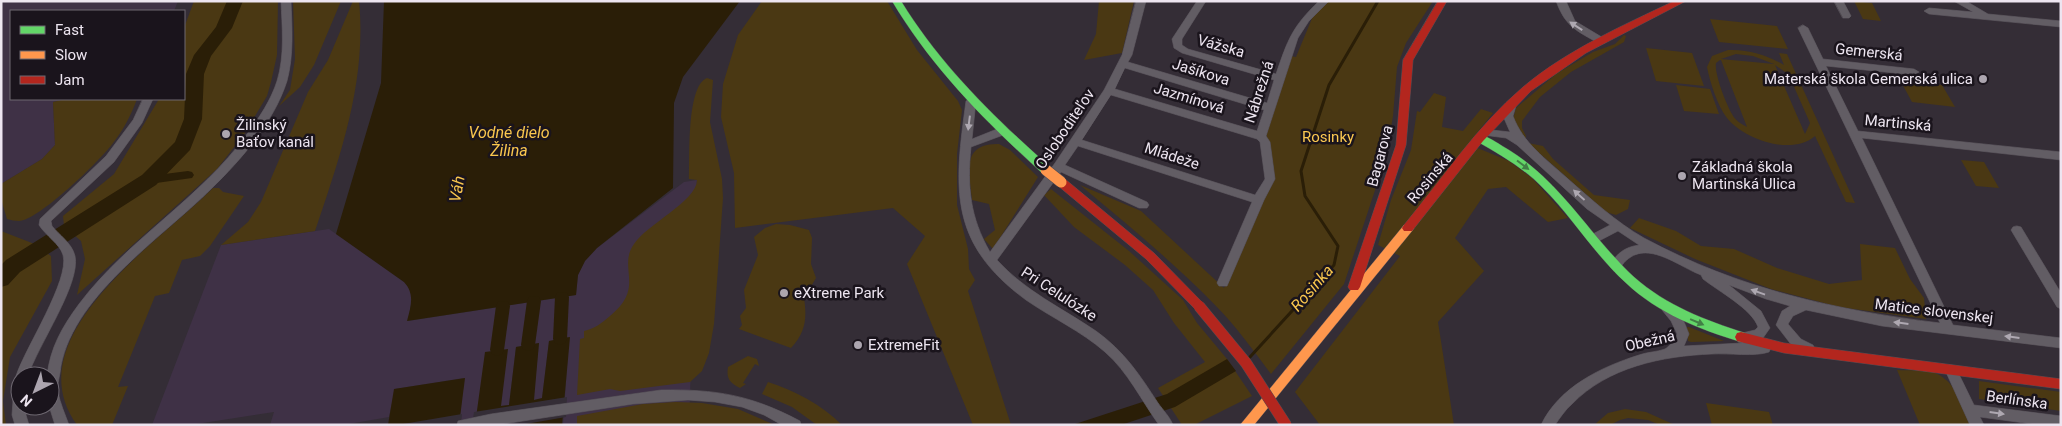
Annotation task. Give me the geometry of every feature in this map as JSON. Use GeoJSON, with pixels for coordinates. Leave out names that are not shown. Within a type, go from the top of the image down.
{"type":"FeatureCollection","features":[{"type":"Feature","properties":{"kind":"street"},"geometry":{"type":"LineString","coordinates":[[62,425],[53,406],[51,386],[54,362],[63,338],[93,293],[113,271],[206,188],[232,161],[252,136],[281,84],[285,62],[286,1]]}},
{"type":"Feature","properties":{"kind":"street"},"geometry":{"type":"LineString","coordinates":[[896,1],[919,37],[971,101],[1046,170],[1150,256],[1199,306],[1261,384],[1286,425]]}},
{"type":"Feature","properties":{"kind":"street","name":"Osloboditeľov"},"geometry":{"type":"LineString","coordinates":[[990,262],[1060,166],[1109,91],[1123,64],[1141,1]]}},
{"type":"Feature","properties":{"kind":"street","name":"Vážska"},"geometry":{"type":"LineString","coordinates":[[1202,1],[1177,39],[1178,46],[1185,51],[1278,78]]}},
{"type":"Feature","properties":{"kind":"street","name":"Nábrežná"},"geometry":{"type":"LineString","coordinates":[[1223,283],[1258,200],[1270,179],[1265,142],[1261,136],[1271,108],[1278,78],[1293,38],[1306,19],[1325,1]]}},
{"type":"Feature","properties":{"kind":"street","name":"Bagarova"},"geometry":{"type":"LineString","coordinates":[[1352,294],[1401,145],[1408,60],[1444,1]]}},
{"type":"Feature","properties":{"kind":"street"},"geometry":{"type":"LineString","coordinates":[[1561,1],[1571,24],[1602,41]]}},
{"type":"Feature","properties":{"kind":"street","name":"Rosinská"},"geometry":{"type":"LineString","coordinates":[[1246,425],[1484,135],[1511,106],[1542,78],[1602,41],[1682,1]]}},
{"type":"Feature","properties":{"kind":"street"},"geometry":{"type":"LineString","coordinates":[[1838,1],[1846,16]]}},
{"type":"Feature","properties":{"kind":"street"},"geometry":{"type":"LineString","coordinates":[[1958,1],[1990,17]]}},
{"type":"Feature","properties":{"kind":"street"},"geometry":{"type":"LineString","coordinates":[[1929,11],[2061,24]]}},
{"type":"Feature","properties":{"kind":"street","name":"Gemerská"},"geometry":{"type":"LineString","coordinates":[[1803,28],[1856,134]]}},
{"type":"Feature","properties":{"kind":"street","name":"Gemerská"},"geometry":{"type":"LineString","coordinates":[[1820,62],[1914,72]]}},
{"type":"Feature","properties":{"kind":"street","name":"Jašíkova"},"geometry":{"type":"LineString","coordinates":[[1123,64],[1271,108]]}},
{"type":"Feature","properties":{"kind":"street","name":"Jazmínová"},"geometry":{"type":"LineString","coordinates":[[1109,91],[1261,136]]}},
{"type":"Feature","properties":{"kind":"street"},"geometry":{"type":"LineString","coordinates":[[26,366],[32,348],[66,283],[70,269],[70,257],[65,247],[48,230],[45,225],[46,219],[110,159],[138,121],[148,100]]}},
{"type":"Feature","properties":{"kind":"street","name":"Pri Celulózke"},"geometry":{"type":"LineString","coordinates":[[971,101],[964,180],[966,208],[975,240],[1000,273],[1019,288],[1112,350],[1136,378],[1159,419]]}},
{"type":"Feature","properties":{"kind":"street","name":"Matice slovenskej"},"geometry":{"type":"LineString","coordinates":[[1511,106],[1508,116],[1521,142]]}},
{"type":"Feature","properties":{"kind":"street"},"geometry":{"type":"LineString","coordinates":[[966,145],[1002,131]]}},
{"type":"Feature","properties":{"kind":"street","name":"Martinská"},"geometry":{"type":"LineString","coordinates":[[1856,134],[2061,156]]}},
{"type":"Feature","properties":{"kind":"street","name":"Martinská"},"geometry":{"type":"LineString","coordinates":[[1856,134],[1949,329]]}},
{"type":"Feature","properties":{"kind":"street"},"geometry":{"type":"LineString","coordinates":[[1484,135],[1547,184],[1616,265],[1644,292],[1676,318],[1683,334],[1680,342],[1671,351]]}},
{"type":"Feature","properties":{"kind":"street","name":"Matice slovenskej"},"geometry":{"type":"LineString","coordinates":[[1484,135],[1508,135],[1521,142],[1591,206],[1617,226],[1662,252],[1700,270],[1770,296],[1804,306],[1856,317],[2061,343]]}},
{"type":"Feature","properties":{"kind":"street","name":"Mládeže"},"geometry":{"type":"LineString","coordinates":[[1076,142],[1258,200]]}},
{"type":"Feature","properties":{"kind":"street"},"geometry":{"type":"LineString","coordinates":[[1060,166],[1079,177],[1142,205]]}},
{"type":"Feature","properties":{"kind":"street"},"geometry":{"type":"LineString","coordinates":[[1593,238],[1617,226]]}},
{"type":"Feature","properties":{"kind":"street"},"geometry":{"type":"LineString","coordinates":[[2017,230],[2061,304]]}},
{"type":"Feature","properties":{"kind":"street","name":"Matice slovenskej"},"geometry":{"type":"LineString","coordinates":[[1616,265],[1622,256],[1636,249],[1662,252]]}},
{"type":"Feature","properties":{"kind":"street","name":"Matice slovenskej"},"geometry":{"type":"LineString","coordinates":[[1700,270],[1722,289],[1756,312],[1764,322],[1764,328],[1759,334],[1742,338]]}},
{"type":"Feature","properties":{"kind":"street"},"geometry":{"type":"LineString","coordinates":[[1662,305],[1706,326],[1742,338],[1784,348],[2061,384]]}},
{"type":"Feature","properties":{"kind":"street"},"geometry":{"type":"LineString","coordinates":[[1804,306],[1789,310],[1782,318],[1782,325],[1797,343],[1813,351]]}},
{"type":"Feature","properties":{"kind":"street","name":"Obežná"},"geometry":{"type":"LineString","coordinates":[[1547,425],[1564,401],[1595,376],[1618,364],[1671,351],[1708,348],[1784,348]]}},
{"type":"Feature","properties":{"kind":"street"},"geometry":{"type":"LineString","coordinates":[[1951,370],[1976,425]]}},
{"type":"Feature","properties":{"kind":"street"},"geometry":{"type":"LineString","coordinates":[[463,425],[646,396],[677,394],[709,395],[746,402],[779,415],[795,425]]}},
{"type":"Feature","properties":{"kind":"street","name":"Berlínska"},"geometry":{"type":"LineString","coordinates":[[1969,410],[2061,422]]}},
{"type":"Feature","properties":{"kind":"street"},"geometry":{"type":"LineString","coordinates":[[1159,419],[1167,425]]}},
{"type":"Feature","properties":{"kind":"shaded area"},"geometry":{"type":"Polygon","coordinates":[[[1,1],[178,1],[174,10],[10,10],[10,100],[62,100],[53,102],[55,145],[42,159],[1,184],[1,1]]]}},
{"type":"Feature","properties":{"kind":"shaded area"},"geometry":{"type":"Polygon","coordinates":[[[697,180],[689,425],[563,425],[569,337],[549,341],[542,399],[533,400],[539,343],[516,347],[509,405],[501,406],[475,425],[459,425],[464,378],[395,389],[389,417],[343,425],[270,425],[274,412],[190,425],[152,425],[221,245],[329,229],[410,288],[412,298],[408,321],[576,295],[578,275],[585,261],[597,248],[684,182],[697,180]]]}},
{"type":"Feature","properties":{"kind":"green space"},"geometry":{"type":"Polygon","coordinates":[[[194,1],[278,1],[277,55],[267,96],[245,133],[217,169],[77,295],[85,259],[81,241],[64,226],[63,216],[114,174],[158,100],[185,100],[185,25],[194,1]]]}},
{"type":"Feature","properties":{"kind":"green space"},"geometry":{"type":"Polygon","coordinates":[[[293,1],[341,1],[314,65],[300,87],[279,106],[290,90],[295,59],[293,1]]]}},
{"type":"Feature","properties":{"kind":"green space"},"geometry":{"type":"Polygon","coordinates":[[[353,1],[359,1],[360,31],[355,89],[342,147],[315,231],[221,245],[248,222],[261,202],[308,92],[328,60],[353,1]]]}},
{"type":"Feature","properties":{"kind":"green space"},"geometry":{"type":"Polygon","coordinates":[[[762,1],[887,1],[917,50],[958,101],[962,110],[957,154],[957,205],[968,249],[969,269],[975,280],[968,291],[1011,425],[973,425],[907,264],[925,236],[893,208],[735,228],[734,173],[721,117],[723,84],[738,35],[762,1]]]}},
{"type":"Feature","properties":{"kind":"green space"},"geometry":{"type":"Polygon","coordinates":[[[1099,1],[1134,1],[1122,53],[1084,60],[1096,34],[1099,1]]]}},
{"type":"Feature","properties":{"kind":"green space","name":"Rosinky"},"geometry":{"type":"Polygon","coordinates":[[[1328,1],[1433,1],[1406,43],[1397,67],[1393,116],[1386,157],[1344,284],[1271,374],[1230,321],[1199,289],[1149,243],[1080,185],[1141,211],[1224,288],[1257,210],[1273,179],[1266,134],[1290,56],[1296,57],[1313,16],[1328,1]]]}},
{"type":"Feature","properties":{"kind":"green space"},"geometry":{"type":"Polygon","coordinates":[[[1854,1],[1872,3],[1881,21],[1863,19],[1854,1]]]}},
{"type":"Feature","properties":{"kind":"green space"},"geometry":{"type":"Polygon","coordinates":[[[1710,19],[1777,26],[1788,49],[1719,42],[1710,19]]]}},
{"type":"Feature","properties":{"kind":"green space"},"geometry":{"type":"Polygon","coordinates":[[[1624,35],[1626,36],[1624,42],[1571,72],[1540,97],[1522,121],[1522,128],[1526,136],[1525,140],[1513,119],[1516,108],[1556,74],[1593,52],[1615,44],[1624,35]]]}},
{"type":"Feature","properties":{"kind":"green space"},"geometry":{"type":"Polygon","coordinates":[[[1646,48],[1692,53],[1704,86],[1656,81],[1646,48]]]}},
{"type":"Feature","properties":{"kind":"green space"},"geometry":{"type":"Polygon","coordinates":[[[1728,50],[1743,51],[1771,58],[1784,65],[1779,53],[1787,54],[1855,203],[1846,202],[1815,136],[1805,142],[1794,145],[1769,143],[1745,133],[1727,118],[1717,100],[1708,73],[1707,67],[1712,56],[1728,50]],[[1736,54],[1721,59],[1774,64],[1753,56],[1736,54]],[[1721,60],[1716,63],[1719,81],[1733,116],[1747,127],[1721,60]],[[1775,65],[1805,134],[1810,123],[1788,74],[1775,65]]]}},
{"type":"Feature","properties":{"kind":"green space"},"geometry":{"type":"Polygon","coordinates":[[[707,78],[713,80],[710,122],[722,179],[723,198],[714,324],[709,353],[702,371],[690,382],[620,391],[610,389],[577,395],[580,339],[584,338],[584,331],[595,327],[607,319],[621,306],[627,296],[629,287],[628,261],[634,244],[689,196],[695,188],[697,180],[689,179],[690,124],[695,94],[700,84],[707,78]]]}},
{"type":"Feature","properties":{"kind":"green space"},"geometry":{"type":"Polygon","coordinates":[[[1900,80],[1942,85],[1955,107],[1912,102],[1900,80]]]}},
{"type":"Feature","properties":{"kind":"green space"},"geometry":{"type":"Polygon","coordinates":[[[1676,85],[1710,89],[1719,114],[1684,111],[1676,85]]]}},
{"type":"Feature","properties":{"kind":"green space"},"geometry":{"type":"Polygon","coordinates":[[[1434,93],[1446,97],[1442,127],[1463,131],[1481,109],[1493,113],[1468,144],[1509,161],[1532,178],[1568,218],[1548,222],[1506,187],[1488,189],[1455,238],[1484,271],[1438,322],[1454,425],[1320,425],[1295,392],[1400,256],[1378,245],[1391,200],[1411,150],[1417,111],[1420,112],[1434,93]]]}},
{"type":"Feature","properties":{"kind":"green space"},"geometry":{"type":"Polygon","coordinates":[[[62,100],[137,100],[127,122],[117,138],[69,188],[54,201],[28,218],[19,221],[7,219],[1,199],[1,184],[42,159],[55,145],[53,102],[62,100]]]}},
{"type":"Feature","properties":{"kind":"green space"},"geometry":{"type":"Polygon","coordinates":[[[1528,143],[1543,146],[1553,159],[1594,195],[1630,200],[1628,209],[1616,215],[1606,212],[1528,143]]]}},
{"type":"Feature","properties":{"kind":"green space"},"geometry":{"type":"Polygon","coordinates":[[[999,144],[1010,150],[1038,177],[993,249],[984,239],[995,230],[989,204],[972,200],[969,170],[970,161],[978,148],[999,144]]]}},
{"type":"Feature","properties":{"kind":"green space"},"geometry":{"type":"Polygon","coordinates":[[[1961,160],[1984,162],[1999,188],[1976,186],[1961,160]]]}},
{"type":"Feature","properties":{"kind":"green space"},"geometry":{"type":"Polygon","coordinates":[[[213,188],[244,196],[210,246],[200,256],[182,260],[169,293],[155,296],[118,387],[128,386],[112,425],[77,425],[62,392],[64,358],[78,325],[102,293],[130,263],[213,188]]]}},
{"type":"Feature","properties":{"kind":"green space"},"geometry":{"type":"Polygon","coordinates":[[[1051,189],[1129,251],[1183,300],[1197,323],[1227,359],[1252,396],[1194,425],[1182,425],[1158,388],[1205,362],[1174,323],[1153,290],[1125,265],[1074,227],[1044,195],[1051,189]]]}},
{"type":"Feature","properties":{"kind":"green space"},"geometry":{"type":"Polygon","coordinates":[[[1639,218],[1676,231],[1701,246],[1734,249],[1777,268],[1829,284],[1862,280],[1860,244],[1895,248],[1910,279],[1924,298],[1926,319],[1839,307],[1771,289],[1695,259],[1630,228],[1639,218]]]}},
{"type":"Feature","properties":{"kind":"green space"},"geometry":{"type":"Polygon","coordinates":[[[776,224],[790,225],[809,230],[812,238],[811,264],[816,278],[804,298],[804,324],[800,336],[791,348],[739,329],[742,325],[740,316],[746,308],[744,290],[758,255],[754,237],[765,228],[776,224]]]}},
{"type":"Feature","properties":{"kind":"green space"},"geometry":{"type":"Polygon","coordinates":[[[1,231],[32,243],[51,256],[52,281],[10,357],[3,401],[6,425],[1,425],[1,231]]]}},
{"type":"Feature","properties":{"kind":"green space"},"geometry":{"type":"Polygon","coordinates":[[[1687,327],[1689,327],[1724,341],[1688,341],[1687,327]]]}},
{"type":"Feature","properties":{"kind":"green space"},"geometry":{"type":"Polygon","coordinates":[[[748,356],[757,359],[759,366],[755,364],[743,383],[746,384],[740,388],[729,380],[728,367],[748,356]]]}},
{"type":"Feature","properties":{"kind":"green space"},"geometry":{"type":"Polygon","coordinates":[[[1897,370],[1929,371],[1941,376],[1953,387],[1972,425],[1920,425],[1897,370]]]}},
{"type":"Feature","properties":{"kind":"green space"},"geometry":{"type":"Polygon","coordinates":[[[1979,381],[2061,392],[2061,411],[1979,399],[1979,381]]]}},
{"type":"Feature","properties":{"kind":"green space"},"geometry":{"type":"Polygon","coordinates":[[[768,382],[807,399],[834,417],[842,425],[817,425],[792,407],[762,394],[768,382]]]}},
{"type":"Feature","properties":{"kind":"green space"},"geometry":{"type":"Polygon","coordinates":[[[702,403],[738,409],[775,425],[577,425],[577,416],[643,404],[702,403]]]}},
{"type":"Feature","properties":{"kind":"green space"},"geometry":{"type":"Polygon","coordinates":[[[1706,403],[1769,412],[1773,425],[1712,425],[1706,403]]]}},
{"type":"Feature","properties":{"kind":"green space"},"geometry":{"type":"Polygon","coordinates":[[[1625,409],[1646,412],[1675,425],[1660,425],[1648,420],[1628,418],[1610,425],[1594,425],[1608,413],[1625,409]]]}},
{"type":"Feature","properties":{"kind":"water","name":"Vodné dielo Žilina"},"geometry":{"type":"Polygon","coordinates":[[[384,1],[740,1],[683,77],[674,103],[673,188],[597,248],[585,261],[578,275],[576,295],[407,321],[411,296],[404,282],[336,234],[381,83],[384,1]]]}},
{"type":"Feature","properties":{"kind":"water"},"geometry":{"type":"Polygon","coordinates":[[[570,337],[562,425],[475,425],[485,352],[508,349],[501,406],[509,405],[516,347],[539,343],[534,400],[542,398],[549,341],[570,337]]]}},
{"type":"Feature","properties":{"kind":"water"},"geometry":{"type":"Polygon","coordinates":[[[1227,359],[1236,371],[1175,407],[1121,425],[1072,425],[1167,394],[1227,359]]]}},
{"type":"Feature","properties":{"kind":"water"},"geometry":{"type":"Polygon","coordinates":[[[465,378],[459,425],[388,425],[394,389],[465,378]]]}},
{"type":"Feature","properties":{"kind":"pier"},"geometry":{"type":"Polygon","coordinates":[[[567,397],[566,417],[520,425],[472,425],[474,412],[567,397]]]}},
{"type":"Feature","properties":{"kind":"pier"},"geometry":{"type":"Polygon","coordinates":[[[462,414],[461,425],[397,425],[462,414]]]}},
{"type":"Feature","properties":{"kind":"waterway"},"geometry":{"type":"LineString","coordinates":[[1,279],[13,266],[149,180],[183,145],[193,119],[195,74],[203,55],[224,28],[235,1]]}},
{"type":"Feature","properties":{"kind":"waterway","name":"Rosinka"},"geometry":{"type":"LineString","coordinates":[[1250,357],[1334,265],[1338,246],[1305,196],[1301,171],[1329,85],[1378,1]]}},
{"type":"Feature","properties":{"kind":"waterway"},"geometry":{"type":"LineString","coordinates":[[149,180],[188,175]]}},
{"type":"Feature","properties":{"kind":"waterway"},"geometry":{"type":"LineString","coordinates":[[560,339],[562,297]]}},
{"type":"Feature","properties":{"kind":"waterway"},"geometry":{"type":"LineString","coordinates":[[528,345],[534,301]]}},
{"type":"Feature","properties":{"kind":"waterway"},"geometry":{"type":"LineString","coordinates":[[497,350],[503,306]]}},
{"type":"Feature","properties":{"kind":"traffic: fast"},"geometry":{"type":"LineString","coordinates":[[896,1],[927,48],[964,92],[1046,170]]}},
{"type":"Feature","properties":{"kind":"traffic: fast"},"geometry":{"type":"LineString","coordinates":[[1482,139],[1516,160],[1540,178],[1618,268],[1645,292],[1679,314],[1741,337]]}},
{"type":"Feature","properties":{"kind":"traffic: slow"},"geometry":{"type":"LineString","coordinates":[[1046,170],[1061,182]]}},
{"type":"Feature","properties":{"kind":"traffic: slow"},"geometry":{"type":"LineString","coordinates":[[1246,425],[1408,228]]}},
{"type":"Feature","properties":{"kind":"traffic: jam"},"geometry":{"type":"LineString","coordinates":[[1354,287],[1401,145],[1408,60],[1443,1]]}},
{"type":"Feature","properties":{"kind":"traffic: jam"},"geometry":{"type":"LineString","coordinates":[[1408,228],[1479,138],[1510,104],[1527,89],[1582,51],[1682,1]]}},
{"type":"Feature","properties":{"kind":"traffic: jam"},"geometry":{"type":"LineString","coordinates":[[1061,182],[1150,256],[1199,306]]}},
{"type":"Feature","properties":{"kind":"traffic: jam"},"geometry":{"type":"LineString","coordinates":[[1199,306],[1246,363],[1286,425]]}},
{"type":"Feature","properties":{"kind":"traffic: jam"},"geometry":{"type":"LineString","coordinates":[[1741,337],[1784,348],[2061,384]]}},
{"type":"Feature","properties":{"kind":"place","name":"Materská škola Gemerská ulica"},"geometry":{"type":"Point","coordinates":[1983,79]}},
{"type":"Feature","properties":{"kind":"place","name":"Žilinský Baťov kanál"},"geometry":{"type":"Point","coordinates":[226,134]}},
{"type":"Feature","properties":{"kind":"place","name":"Základná škola Martinská Ulica"},"geometry":{"type":"Point","coordinates":[1682,176]}},
{"type":"Feature","properties":{"kind":"place","name":"eXtreme Park"},"geometry":{"type":"Point","coordinates":[784,293]}},
{"type":"Feature","properties":{"kind":"place","name":"ExtremeFit"},"geometry":{"type":"Point","coordinates":[858,345]}},
{"type":"Feature","properties":{"kind":"water label","name":"Váh"},"geometry":{"type":"Point","coordinates":[457,189]}}]}
